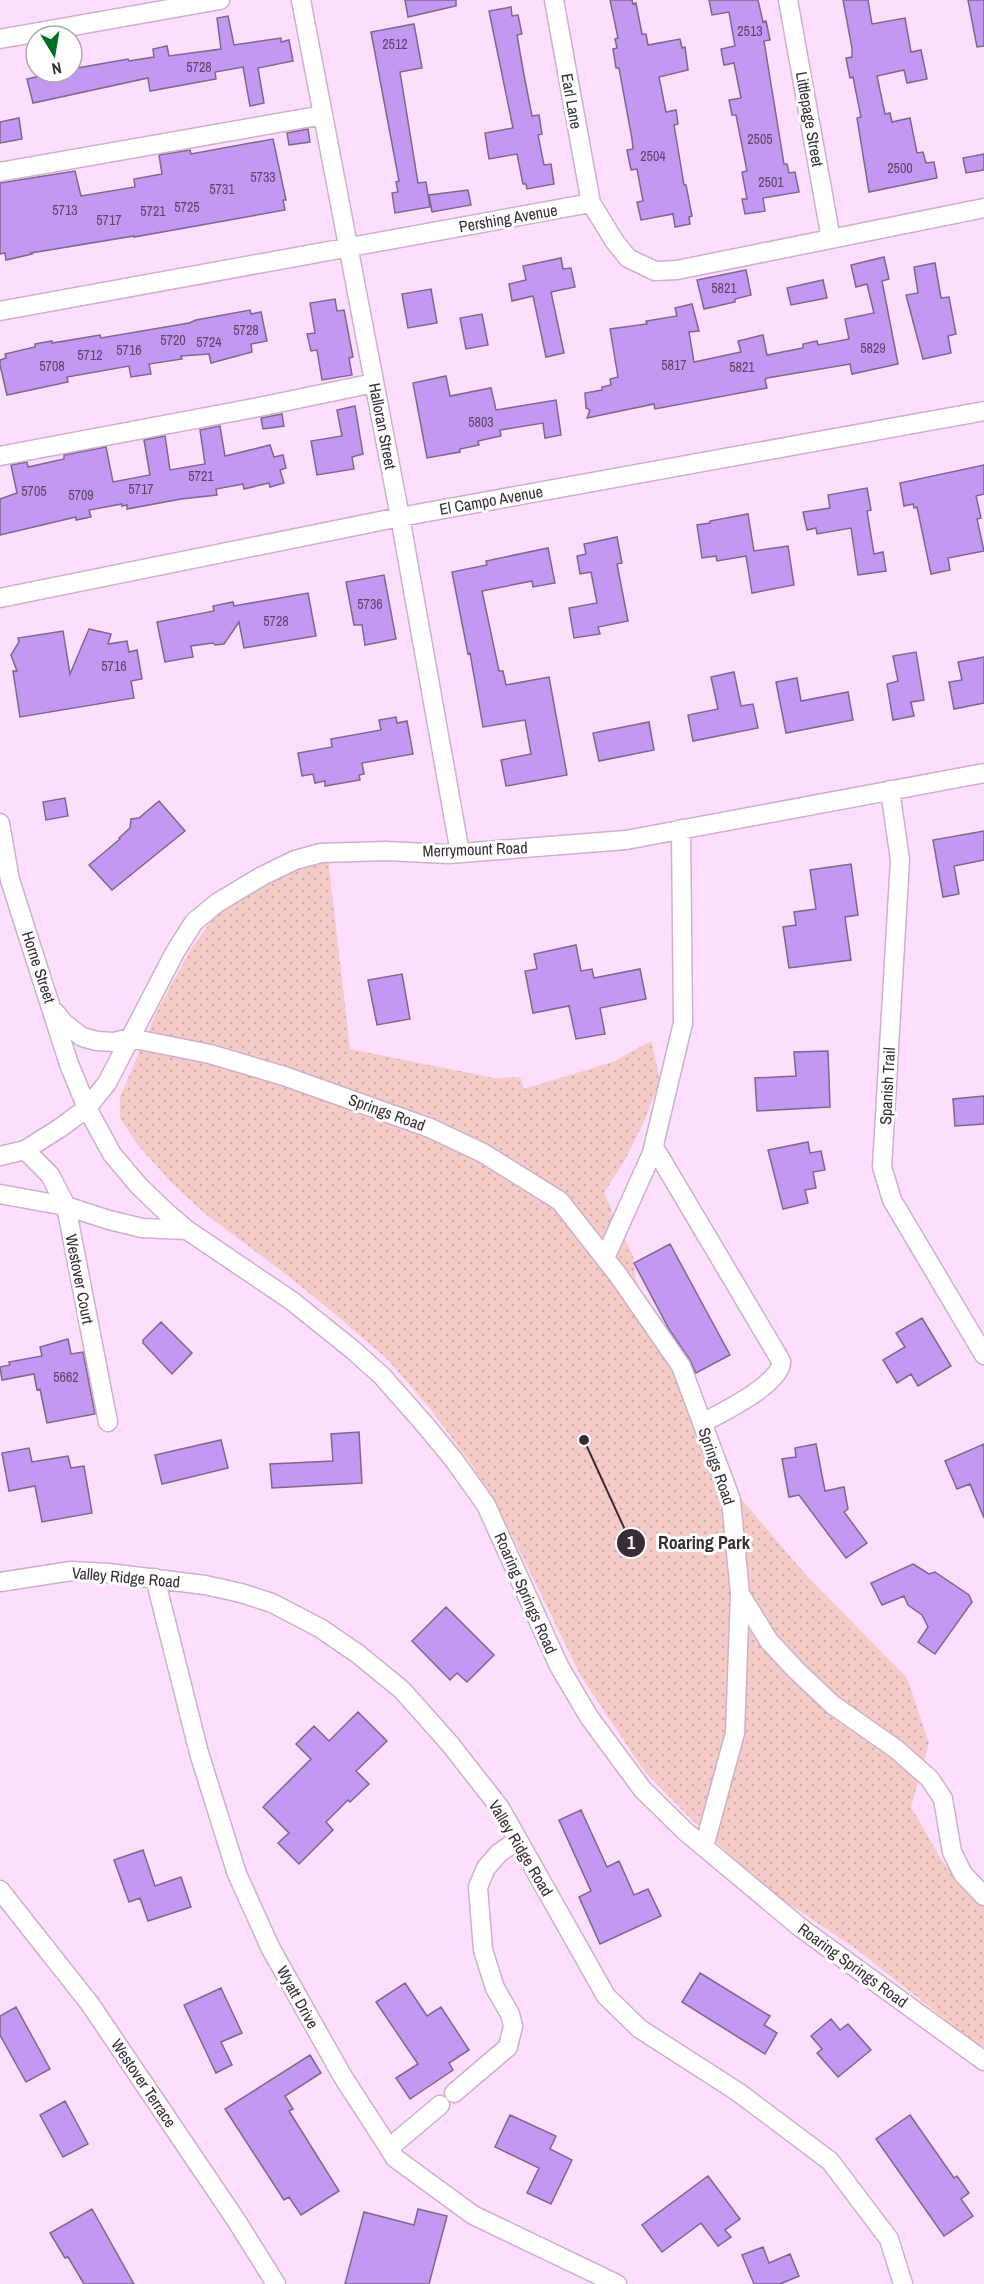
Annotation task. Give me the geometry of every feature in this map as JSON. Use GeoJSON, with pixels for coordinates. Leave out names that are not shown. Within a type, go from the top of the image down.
{"type":"FeatureCollection","features":[{"type":"Feature","properties":{"kind":"street"},"geometry":{"type":"LineString","coordinates":[[0,39],[220,0]]}},
{"type":"Feature","properties":{"kind":"street","name":"Halloran Street"},"geometry":{"type":"LineString","coordinates":[[301,0],[400,516],[460,853]]}},
{"type":"Feature","properties":{"kind":"street","name":"Earl Lane"},"geometry":{"type":"LineString","coordinates":[[554,0],[591,203]]}},
{"type":"Feature","properties":{"kind":"street","name":"Littlepage Street"},"geometry":{"type":"LineString","coordinates":[[788,0],[831,238]]}},
{"type":"Feature","properties":{"kind":"street"},"geometry":{"type":"LineString","coordinates":[[0,172],[323,115]]}},
{"type":"Feature","properties":{"kind":"street"},"geometry":{"type":"LineString","coordinates":[[591,203],[615,242],[628,258],[655,271],[677,270],[984,208]]}},
{"type":"Feature","properties":{"kind":"street","name":"Pershing Avenue"},"geometry":{"type":"LineString","coordinates":[[0,311],[591,203]]}},
{"type":"Feature","properties":{"kind":"street"},"geometry":{"type":"LineString","coordinates":[[0,456],[374,383]]}},
{"type":"Feature","properties":{"kind":"street","name":"El Campo Avenue"},"geometry":{"type":"LineString","coordinates":[[0,598],[400,516],[984,411]]}},
{"type":"Feature","properties":{"kind":"street","name":"Merrymount Road"},"geometry":{"type":"LineString","coordinates":[[0,1156],[26,1150],[87,1108],[107,1083],[175,952],[194,922],[217,903],[262,876],[295,860],[321,853],[386,850],[460,853],[627,840],[984,773]]}},
{"type":"Feature","properties":{"kind":"street","name":"Spanish Trail"},"geometry":{"type":"LineString","coordinates":[[890,790],[900,860],[882,1167],[892,1200],[984,1355]]}},
{"type":"Feature","properties":{"kind":"street","name":"Horne Street"},"geometry":{"type":"LineString","coordinates":[[0,823],[5,881],[52,1009],[69,1064],[87,1108]]}},
{"type":"Feature","properties":{"kind":"street"},"geometry":{"type":"LineString","coordinates":[[604,1258],[654,1147],[683,1023],[681,829]]}},
{"type":"Feature","properties":{"kind":"street","name":"Springs Road"},"geometry":{"type":"LineString","coordinates":[[52,1009],[64,1023],[82,1037],[114,1042],[130,1038],[210,1054],[284,1076],[430,1128],[483,1153],[560,1201],[681,1366],[731,1500],[740,1594],[735,1733],[704,1847]]}},
{"type":"Feature","properties":{"kind":"street","name":"Roaring Springs Road"},"geometry":{"type":"LineString","coordinates":[[87,1108],[112,1154],[139,1186],[188,1230],[292,1300],[336,1336],[382,1377],[454,1460],[486,1505],[559,1666],[590,1716],[643,1790],[704,1847],[801,1928],[984,2061]]}},
{"type":"Feature","properties":{"kind":"street"},"geometry":{"type":"LineString","coordinates":[[654,1147],[782,1365],[777,1374],[743,1401],[702,1423]]}},
{"type":"Feature","properties":{"kind":"street","name":"Westover Court"},"geometry":{"type":"LineString","coordinates":[[26,1150],[50,1176],[66,1206],[108,1422]]}},
{"type":"Feature","properties":{"kind":"street"},"geometry":{"type":"LineString","coordinates":[[0,1194],[66,1206],[142,1228],[188,1230]]}},
{"type":"Feature","properties":{"kind":"street","name":"Valley Ridge Road"},"geometry":{"type":"LineString","coordinates":[[0,1582],[71,1571],[155,1578],[214,1587],[241,1593],[272,1604],[320,1629],[358,1654],[402,1690],[450,1744],[500,1808],[606,1996],[640,2029],[738,2092],[830,2161],[889,2239],[903,2284]]}},
{"type":"Feature","properties":{"kind":"street","name":"Wyatt Drive"},"geometry":{"type":"LineString","coordinates":[[155,1578],[199,1753],[237,1874],[271,1949],[343,2077],[395,2158],[473,2215],[617,2284]]}},
{"type":"Feature","properties":{"kind":"street","name":"Springs Road"},"geometry":{"type":"LineString","coordinates":[[740,1594],[768,1641],[796,1670],[833,1705],[896,1749],[930,1779],[943,1798],[952,1852],[963,1874],[984,1896]]}},
{"type":"Feature","properties":{"kind":"street"},"geometry":{"type":"LineString","coordinates":[[454,2093],[508,2047],[513,2026],[510,2014],[495,1988],[483,1950],[478,1887],[492,1860],[518,1840]]}},
{"type":"Feature","properties":{"kind":"street","name":"Westover Terrace"},"geometry":{"type":"LineString","coordinates":[[0,1890],[90,2004],[236,2220],[276,2284]]}},
{"type":"Feature","properties":{"kind":"street"},"geometry":{"type":"LineString","coordinates":[[389,2148],[440,2105]]}},
{"type":"Feature","properties":{"kind":"shaded area"},"geometry":{"type":"Polygon","coordinates":[[[328,859],[350,1049],[494,1078],[520,1077],[524,1089],[613,1062],[651,1041],[660,1080],[645,1119],[625,1160],[604,1193],[633,1256],[635,1276],[646,1308],[727,1476],[743,1501],[805,1574],[907,1678],[929,1743],[911,1807],[942,1861],[984,1907],[984,2050],[855,1948],[768,1890],[691,1819],[645,1772],[582,1678],[504,1519],[472,1465],[428,1406],[387,1359],[336,1315],[204,1213],[172,1183],[137,1144],[120,1118],[120,1097],[157,1011],[191,949],[221,908],[296,865],[328,859]]]}},
{"type":"Feature","properties":{"kind":"building"},"geometry":{"type":"Polygon","coordinates":[[[405,0],[456,0],[456,6],[408,17],[405,0]]]}},
{"type":"Feature","properties":{"kind":"building"},"geometry":{"type":"Polygon","coordinates":[[[610,0],[632,0],[633,4],[636,3],[642,34],[646,34],[648,45],[680,39],[682,48],[685,47],[688,70],[659,77],[666,112],[676,110],[678,124],[674,125],[684,185],[686,185],[692,216],[689,217],[690,224],[675,227],[673,214],[641,220],[637,202],[643,201],[637,169],[631,170],[627,150],[633,149],[632,139],[619,68],[616,68],[613,49],[617,48],[615,39],[618,38],[610,0]]]}},
{"type":"Feature","properties":{"kind":"building"},"geometry":{"type":"Polygon","coordinates":[[[709,0],[758,0],[763,22],[766,21],[770,40],[764,41],[784,164],[787,164],[789,173],[795,172],[799,192],[763,198],[765,211],[745,214],[742,199],[747,199],[742,172],[747,171],[736,115],[732,115],[729,100],[741,98],[734,63],[724,65],[721,49],[735,46],[729,12],[712,15],[709,0]]]}},
{"type":"Feature","properties":{"kind":"building"},"geometry":{"type":"Polygon","coordinates":[[[843,0],[868,0],[872,24],[905,18],[911,52],[921,50],[927,79],[907,83],[904,70],[877,76],[885,114],[890,113],[892,122],[910,118],[917,153],[923,152],[926,163],[934,162],[937,178],[869,192],[857,118],[861,117],[853,77],[850,78],[846,58],[852,57],[852,48],[843,0]]]}},
{"type":"Feature","properties":{"kind":"building"},"geometry":{"type":"Polygon","coordinates":[[[968,0],[984,0],[984,46],[977,47],[968,0]]]}},
{"type":"Feature","properties":{"kind":"building"},"geometry":{"type":"Polygon","coordinates":[[[511,7],[512,16],[518,15],[522,34],[517,35],[532,116],[539,115],[542,134],[538,135],[544,165],[551,164],[554,184],[527,189],[526,184],[523,184],[517,154],[489,159],[485,133],[513,128],[489,11],[511,7]]]}},
{"type":"Feature","properties":{"kind":"building"},"geometry":{"type":"Polygon","coordinates":[[[228,16],[234,45],[281,38],[281,42],[289,40],[293,61],[258,68],[264,103],[250,106],[243,67],[215,72],[216,79],[150,91],[148,78],[33,103],[28,84],[84,84],[84,67],[154,57],[153,49],[167,46],[169,56],[221,49],[217,18],[228,16]]]}},
{"type":"Feature","properties":{"kind":"building"},"geometry":{"type":"Polygon","coordinates":[[[414,24],[422,68],[400,72],[418,183],[426,182],[430,207],[395,213],[392,193],[398,192],[396,182],[399,181],[371,32],[414,24]]]}},
{"type":"Feature","properties":{"kind":"building"},"geometry":{"type":"Polygon","coordinates":[[[19,118],[22,139],[0,143],[0,122],[19,118]]]}},
{"type":"Feature","properties":{"kind":"building"},"geometry":{"type":"Polygon","coordinates":[[[308,129],[310,142],[289,145],[287,133],[308,129]]]}},
{"type":"Feature","properties":{"kind":"building"},"geometry":{"type":"Polygon","coordinates":[[[273,139],[286,200],[283,200],[285,210],[31,253],[6,260],[5,253],[0,254],[0,183],[75,171],[81,196],[135,187],[134,179],[162,174],[159,155],[190,150],[191,154],[273,139]]]}},
{"type":"Feature","properties":{"kind":"building"},"geometry":{"type":"Polygon","coordinates":[[[984,154],[984,170],[966,173],[963,158],[984,154]]]}},
{"type":"Feature","properties":{"kind":"building"},"geometry":{"type":"Polygon","coordinates":[[[468,190],[471,205],[432,212],[429,195],[468,190]]]}},
{"type":"Feature","properties":{"kind":"building"},"geometry":{"type":"Polygon","coordinates":[[[884,257],[889,279],[882,281],[898,364],[852,374],[850,364],[767,378],[765,380],[767,388],[655,409],[654,404],[587,418],[590,410],[586,408],[585,393],[602,390],[602,387],[611,385],[610,379],[618,377],[610,329],[647,324],[646,321],[677,316],[675,308],[692,304],[699,331],[689,332],[694,362],[741,352],[738,341],[763,335],[767,355],[803,348],[803,344],[817,341],[818,345],[849,339],[845,319],[874,313],[867,284],[856,287],[851,265],[884,257]]]}},
{"type":"Feature","properties":{"kind":"building"},"geometry":{"type":"Polygon","coordinates":[[[561,258],[563,269],[571,268],[575,287],[551,292],[564,353],[546,357],[533,296],[512,301],[509,284],[526,280],[523,266],[561,258]]]}},
{"type":"Feature","properties":{"kind":"building"},"geometry":{"type":"Polygon","coordinates":[[[935,263],[941,298],[949,297],[956,334],[948,336],[951,353],[923,359],[906,295],[918,293],[914,267],[935,263]]]}},
{"type":"Feature","properties":{"kind":"building"},"geometry":{"type":"Polygon","coordinates":[[[746,270],[751,295],[735,299],[735,302],[704,309],[697,280],[746,270]]]}},
{"type":"Feature","properties":{"kind":"building"},"geometry":{"type":"Polygon","coordinates":[[[823,280],[827,298],[791,305],[787,288],[823,280]]]}},
{"type":"Feature","properties":{"kind":"building"},"geometry":{"type":"Polygon","coordinates":[[[431,289],[437,323],[408,328],[402,294],[431,289]]]}},
{"type":"Feature","properties":{"kind":"building"},"geometry":{"type":"Polygon","coordinates":[[[335,299],[337,311],[344,310],[353,357],[349,358],[352,375],[322,380],[317,350],[311,351],[307,334],[315,333],[310,303],[335,299]]]}},
{"type":"Feature","properties":{"kind":"building"},"geometry":{"type":"Polygon","coordinates":[[[250,310],[251,314],[261,312],[267,341],[251,344],[252,352],[211,363],[209,354],[181,356],[182,359],[149,364],[151,374],[131,377],[129,366],[67,377],[68,382],[7,395],[0,365],[0,360],[6,358],[5,354],[35,347],[35,344],[100,335],[101,338],[250,310]]]}},
{"type":"Feature","properties":{"kind":"building"},"geometry":{"type":"Polygon","coordinates":[[[482,314],[488,345],[466,349],[460,318],[482,314]]]}},
{"type":"Feature","properties":{"kind":"building"},"geometry":{"type":"Polygon","coordinates":[[[446,376],[450,396],[491,388],[496,410],[556,400],[561,435],[545,438],[543,423],[500,430],[501,436],[478,441],[479,445],[460,449],[460,452],[427,458],[413,383],[446,376]]]}},
{"type":"Feature","properties":{"kind":"building"},"geometry":{"type":"Polygon","coordinates":[[[355,406],[363,454],[352,457],[354,469],[317,475],[311,441],[342,436],[337,410],[355,406]]]}},
{"type":"Feature","properties":{"kind":"building"},"geometry":{"type":"Polygon","coordinates":[[[282,414],[284,426],[263,429],[261,418],[282,414]]]}},
{"type":"Feature","properties":{"kind":"building"},"geometry":{"type":"Polygon","coordinates":[[[220,426],[225,456],[270,445],[274,457],[283,455],[286,468],[280,470],[284,483],[270,487],[269,483],[244,489],[243,484],[216,489],[217,495],[127,509],[127,505],[122,506],[122,504],[89,510],[91,517],[76,520],[76,517],[0,535],[0,499],[17,493],[11,465],[27,462],[28,467],[64,459],[64,455],[106,447],[113,482],[150,475],[144,440],[165,436],[170,470],[205,464],[200,430],[220,426]]]}},
{"type":"Feature","properties":{"kind":"building"},"geometry":{"type":"Polygon","coordinates":[[[984,465],[984,494],[976,496],[981,518],[977,519],[984,551],[948,558],[950,570],[931,574],[917,507],[914,508],[913,504],[904,506],[900,483],[984,465]]]}},
{"type":"Feature","properties":{"kind":"building"},"geometry":{"type":"Polygon","coordinates":[[[867,488],[871,510],[867,511],[874,554],[883,552],[886,571],[858,575],[851,528],[817,534],[816,528],[807,530],[803,512],[830,508],[828,495],[867,488]]]}},
{"type":"Feature","properties":{"kind":"building"},"geometry":{"type":"Polygon","coordinates":[[[748,514],[754,551],[788,546],[794,585],[752,593],[746,556],[717,561],[716,556],[702,558],[697,525],[748,514]]]}},
{"type":"Feature","properties":{"kind":"building"},"geometry":{"type":"Polygon","coordinates":[[[617,537],[622,563],[617,564],[628,621],[598,627],[600,634],[574,638],[569,608],[597,603],[591,572],[580,574],[577,556],[586,554],[584,544],[617,537]]]}},
{"type":"Feature","properties":{"kind":"building"},"geometry":{"type":"Polygon","coordinates":[[[548,548],[555,583],[533,587],[532,581],[482,591],[499,671],[503,671],[506,685],[549,677],[567,775],[506,786],[501,760],[531,754],[525,720],[483,727],[452,572],[487,565],[486,561],[548,548]]]}},
{"type":"Feature","properties":{"kind":"building"},"geometry":{"type":"Polygon","coordinates":[[[384,575],[396,639],[365,645],[362,625],[354,625],[346,582],[384,575]]]}},
{"type":"Feature","properties":{"kind":"building"},"geometry":{"type":"Polygon","coordinates":[[[308,593],[316,636],[244,648],[239,622],[224,644],[191,646],[193,657],[165,662],[157,622],[214,611],[213,606],[233,602],[234,606],[308,593]]]}},
{"type":"Feature","properties":{"kind":"building"},"geometry":{"type":"Polygon","coordinates":[[[89,629],[111,634],[108,644],[127,641],[129,652],[137,650],[142,679],[131,681],[134,698],[20,717],[13,671],[17,671],[11,655],[19,642],[18,638],[63,631],[70,674],[89,629]]]}},
{"type":"Feature","properties":{"kind":"building"},"geometry":{"type":"Polygon","coordinates":[[[916,652],[924,700],[911,702],[914,716],[893,720],[887,684],[898,681],[893,656],[916,652]]]}},
{"type":"Feature","properties":{"kind":"building"},"geometry":{"type":"Polygon","coordinates":[[[984,657],[984,703],[954,709],[949,682],[962,680],[958,662],[984,657]]]}},
{"type":"Feature","properties":{"kind":"building"},"geometry":{"type":"Polygon","coordinates":[[[734,672],[741,706],[753,704],[758,728],[693,741],[688,715],[718,709],[711,677],[734,672]]]}},
{"type":"Feature","properties":{"kind":"building"},"geometry":{"type":"Polygon","coordinates":[[[797,678],[801,701],[848,692],[853,720],[786,733],[776,682],[797,678]]]}},
{"type":"Feature","properties":{"kind":"building"},"geometry":{"type":"Polygon","coordinates":[[[396,717],[397,723],[407,721],[413,754],[362,763],[364,774],[359,775],[360,780],[325,786],[325,781],[315,783],[313,774],[302,776],[298,753],[332,747],[331,739],[381,730],[379,720],[396,717]]]}},
{"type":"Feature","properties":{"kind":"building"},"geometry":{"type":"Polygon","coordinates":[[[649,722],[654,750],[599,761],[593,733],[649,722]]]}},
{"type":"Feature","properties":{"kind":"building"},"geometry":{"type":"Polygon","coordinates":[[[65,798],[68,816],[46,820],[43,802],[65,798]]]}},
{"type":"Feature","properties":{"kind":"building"},"geometry":{"type":"Polygon","coordinates":[[[159,801],[185,831],[112,890],[89,865],[120,839],[130,828],[131,819],[139,818],[159,801]]]}},
{"type":"Feature","properties":{"kind":"building"},"geometry":{"type":"Polygon","coordinates":[[[984,831],[984,860],[954,866],[959,894],[943,897],[933,840],[984,831]]]}},
{"type":"Feature","properties":{"kind":"building"},"geometry":{"type":"Polygon","coordinates":[[[851,864],[858,915],[845,917],[851,960],[789,968],[783,927],[796,925],[794,912],[816,909],[810,870],[851,864]]]}},
{"type":"Feature","properties":{"kind":"building"},"geometry":{"type":"Polygon","coordinates":[[[576,945],[581,971],[592,969],[594,978],[640,969],[646,999],[600,1008],[605,1034],[576,1039],[569,1006],[533,1013],[525,971],[537,969],[534,954],[576,945]]]}},
{"type":"Feature","properties":{"kind":"building"},"geometry":{"type":"Polygon","coordinates":[[[402,974],[410,1019],[377,1025],[368,980],[402,974]]]}},
{"type":"Feature","properties":{"kind":"building"},"geometry":{"type":"Polygon","coordinates":[[[828,1051],[830,1107],[757,1111],[755,1078],[796,1076],[794,1052],[828,1051]]]}},
{"type":"Feature","properties":{"kind":"building"},"geometry":{"type":"Polygon","coordinates":[[[984,1096],[984,1124],[955,1126],[953,1099],[984,1096]]]}},
{"type":"Feature","properties":{"kind":"building"},"geometry":{"type":"Polygon","coordinates":[[[808,1142],[810,1153],[821,1151],[825,1170],[813,1172],[816,1188],[805,1190],[808,1203],[783,1209],[768,1150],[808,1142]]]}},
{"type":"Feature","properties":{"kind":"building"},"geometry":{"type":"Polygon","coordinates":[[[670,1244],[730,1355],[696,1373],[669,1329],[634,1263],[670,1244]]]}},
{"type":"Feature","properties":{"kind":"building"},"geometry":{"type":"Polygon","coordinates":[[[922,1318],[951,1366],[918,1386],[911,1374],[897,1383],[883,1360],[905,1347],[896,1333],[922,1318]]]}},
{"type":"Feature","properties":{"kind":"building"},"geometry":{"type":"Polygon","coordinates":[[[161,1322],[192,1353],[172,1374],[143,1343],[143,1340],[161,1322]]]}},
{"type":"Feature","properties":{"kind":"building"},"geometry":{"type":"Polygon","coordinates":[[[68,1339],[71,1354],[83,1352],[95,1414],[47,1423],[40,1389],[37,1390],[34,1374],[2,1380],[0,1367],[10,1365],[9,1362],[42,1356],[40,1347],[68,1339]]]}},
{"type":"Feature","properties":{"kind":"building"},"geometry":{"type":"Polygon","coordinates":[[[359,1432],[362,1483],[272,1488],[270,1464],[333,1461],[331,1434],[359,1432]]]}},
{"type":"Feature","properties":{"kind":"building"},"geometry":{"type":"Polygon","coordinates":[[[221,1440],[228,1468],[162,1484],[155,1455],[221,1440]]]}},
{"type":"Feature","properties":{"kind":"building"},"geometry":{"type":"Polygon","coordinates":[[[816,1444],[825,1491],[844,1487],[848,1509],[844,1512],[867,1543],[846,1558],[799,1495],[789,1497],[782,1459],[796,1457],[795,1448],[816,1444]]]}},
{"type":"Feature","properties":{"kind":"building"},"geometry":{"type":"Polygon","coordinates":[[[984,1444],[984,1518],[970,1484],[957,1489],[945,1461],[984,1444]]]}},
{"type":"Feature","properties":{"kind":"building"},"geometry":{"type":"Polygon","coordinates":[[[29,1448],[32,1462],[68,1456],[71,1468],[84,1466],[92,1513],[42,1522],[35,1486],[9,1491],[2,1453],[29,1448]]]}},
{"type":"Feature","properties":{"kind":"building"},"geometry":{"type":"Polygon","coordinates":[[[913,1564],[929,1574],[935,1572],[969,1595],[972,1602],[935,1654],[918,1642],[928,1627],[922,1615],[908,1605],[904,1596],[882,1605],[871,1583],[913,1564]]]}},
{"type":"Feature","properties":{"kind":"building"},"geometry":{"type":"Polygon","coordinates":[[[446,1607],[494,1655],[467,1682],[457,1673],[450,1680],[412,1641],[446,1607]]]}},
{"type":"Feature","properties":{"kind":"building"},"geometry":{"type":"Polygon","coordinates":[[[358,1712],[387,1741],[356,1771],[369,1784],[350,1802],[348,1800],[326,1822],[333,1830],[299,1864],[278,1843],[289,1833],[263,1807],[311,1759],[296,1744],[314,1726],[329,1741],[358,1712]]]}},
{"type":"Feature","properties":{"kind":"building"},"geometry":{"type":"Polygon","coordinates":[[[581,1810],[607,1867],[619,1861],[634,1895],[648,1889],[661,1916],[600,1944],[579,1897],[591,1891],[559,1820],[581,1810]]]}},
{"type":"Feature","properties":{"kind":"building"},"geometry":{"type":"Polygon","coordinates":[[[143,1850],[155,1886],[181,1877],[191,1907],[148,1921],[140,1898],[129,1902],[114,1860],[143,1850]]]}},
{"type":"Feature","properties":{"kind":"building"},"geometry":{"type":"Polygon","coordinates":[[[700,1973],[770,2016],[764,2025],[777,2033],[765,2054],[682,2002],[700,1973]]]}},
{"type":"Feature","properties":{"kind":"building"},"geometry":{"type":"Polygon","coordinates":[[[405,1983],[427,2016],[441,2007],[469,2050],[449,2063],[453,2070],[410,2099],[396,2078],[418,2064],[376,2002],[405,1983]]]}},
{"type":"Feature","properties":{"kind":"building"},"geometry":{"type":"Polygon","coordinates":[[[221,1988],[242,2033],[221,2042],[232,2065],[216,2073],[184,2005],[221,1988]]]}},
{"type":"Feature","properties":{"kind":"building"},"geometry":{"type":"Polygon","coordinates":[[[16,2007],[50,2069],[26,2082],[0,2035],[0,2016],[16,2007]]]}},
{"type":"Feature","properties":{"kind":"building"},"geometry":{"type":"Polygon","coordinates":[[[831,2019],[840,2030],[848,2024],[871,2050],[838,2077],[817,2053],[822,2049],[811,2036],[831,2019]]]}},
{"type":"Feature","properties":{"kind":"building"},"geometry":{"type":"Polygon","coordinates":[[[310,2055],[321,2073],[285,2096],[293,2109],[289,2111],[339,2191],[301,2215],[289,2197],[284,2200],[225,2109],[310,2055]]]}},
{"type":"Feature","properties":{"kind":"building"},"geometry":{"type":"Polygon","coordinates":[[[65,2101],[88,2144],[63,2157],[40,2115],[65,2101]]]}},
{"type":"Feature","properties":{"kind":"building"},"geometry":{"type":"Polygon","coordinates":[[[510,2115],[556,2136],[550,2149],[572,2160],[551,2204],[527,2193],[539,2168],[495,2147],[510,2115]]]}},
{"type":"Feature","properties":{"kind":"building"},"geometry":{"type":"Polygon","coordinates":[[[910,2115],[954,2178],[957,2176],[969,2193],[961,2199],[973,2216],[944,2236],[876,2139],[910,2115]]]}},
{"type":"Feature","properties":{"kind":"building"},"geometry":{"type":"Polygon","coordinates":[[[708,2176],[740,2219],[725,2230],[731,2237],[718,2246],[701,2223],[662,2252],[642,2225],[708,2176]]]}},
{"type":"Feature","properties":{"kind":"building"},"geometry":{"type":"Polygon","coordinates":[[[92,2209],[134,2284],[84,2284],[50,2233],[92,2209]]]}},
{"type":"Feature","properties":{"kind":"building"},"geometry":{"type":"Polygon","coordinates":[[[418,2209],[447,2216],[429,2284],[345,2284],[364,2212],[414,2225],[418,2209]]]}},
{"type":"Feature","properties":{"kind":"building"},"geometry":{"type":"Polygon","coordinates":[[[763,2247],[769,2263],[790,2254],[799,2276],[780,2284],[754,2284],[742,2255],[763,2247]]]}},
{"type":"Feature","properties":{"kind":"place","name":"Roaring Park"},"geometry":{"type":"Point","coordinates":[584,1440]}}]}
